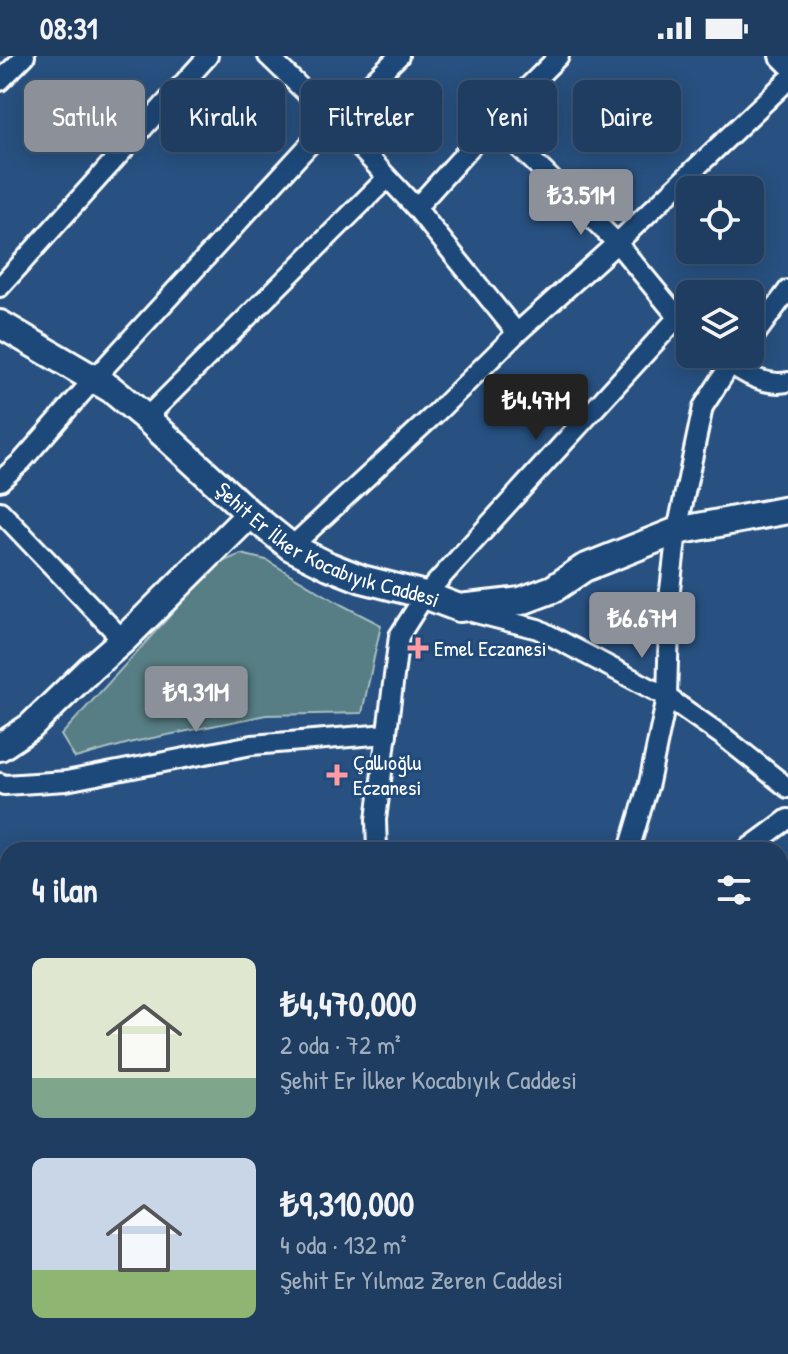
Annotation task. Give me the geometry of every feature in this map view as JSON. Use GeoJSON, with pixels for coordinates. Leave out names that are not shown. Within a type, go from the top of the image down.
{"type":"FeatureCollection","features":[{"type":"Feature","properties":{"kind":"main road","name":"Şehit Er İlker Kocabıyık Caddesi"},"geometry":{"type":"LineString","coordinates":[[0,324],[111,389],[291,547],[362,579],[425,595],[459,608],[521,601],[553,589],[584,568],[677,531],[788,510]]}},
{"type":"Feature","properties":{"kind":"main road"},"geometry":{"type":"LineString","coordinates":[[0,747],[30,727],[250,514]]}},
{"type":"Feature","properties":{"kind":"street"},"geometry":{"type":"LineString","coordinates":[[0,81],[25,56]]}},
{"type":"Feature","properties":{"kind":"street"},"geometry":{"type":"LineString","coordinates":[[0,287],[208,56]]}},
{"type":"Feature","properties":{"kind":"street"},"geometry":{"type":"LineString","coordinates":[[268,56],[301,88]]}},
{"type":"Feature","properties":{"kind":"street"},"geometry":{"type":"LineString","coordinates":[[374,80],[399,56]]}},
{"type":"Feature","properties":{"kind":"street"},"geometry":{"type":"LineString","coordinates":[[535,80],[559,56]]}},
{"type":"Feature","properties":{"kind":"street"},"geometry":{"type":"LineString","coordinates":[[779,56],[788,65]]}},
{"type":"Feature","properties":{"kind":"street"},"geometry":{"type":"LineString","coordinates":[[291,547],[788,80]]}},
{"type":"Feature","properties":{"kind":"street"},"geometry":{"type":"LineString","coordinates":[[0,481],[22,461],[303,152]]}},
{"type":"Feature","properties":{"kind":"street"},"geometry":{"type":"LineString","coordinates":[[363,152],[416,208],[517,333]]}},
{"type":"Feature","properties":{"kind":"street"},"geometry":{"type":"LineString","coordinates":[[416,208],[466,152]]}},
{"type":"Feature","properties":{"kind":"street"},"geometry":{"type":"LineString","coordinates":[[524,152],[617,243],[676,313]]}},
{"type":"Feature","properties":{"kind":"street"},"geometry":{"type":"LineString","coordinates":[[146,418],[387,178]]}},
{"type":"Feature","properties":{"kind":"street"},"geometry":{"type":"LineString","coordinates":[[764,323],[788,290]]}},
{"type":"Feature","properties":{"kind":"street"},"geometry":{"type":"LineString","coordinates":[[377,842],[376,820],[399,636],[425,595],[676,331]]}},
{"type":"Feature","properties":{"kind":"street"},"geometry":{"type":"LineString","coordinates":[[631,842],[649,783],[667,697],[670,590],[677,531],[703,407],[724,368]]}},
{"type":"Feature","properties":{"kind":"street"},"geometry":{"type":"LineString","coordinates":[[743,368],[759,381],[788,382]]}},
{"type":"Feature","properties":{"kind":"street"},"geometry":{"type":"LineString","coordinates":[[0,511],[123,640]]}},
{"type":"Feature","properties":{"kind":"street"},"geometry":{"type":"LineString","coordinates":[[459,608],[538,629],[667,697],[788,788]]}},
{"type":"Feature","properties":{"kind":"street"},"geometry":{"type":"LineString","coordinates":[[0,783],[66,781],[252,745],[387,734]]}},
{"type":"Feature","properties":{"kind":"street"},"geometry":{"type":"LineString","coordinates":[[757,842],[788,819]]}},
{"type":"Feature","properties":{"kind":"green space"},"geometry":{"type":"Polygon","coordinates":[[[241,554],[266,560],[381,625],[362,713],[266,715],[133,742],[75,758],[61,735],[217,564],[241,554]]]}},
{"type":"Feature","properties":{"kind":"place","name":"Emel Eczanesi"},"geometry":{"type":"Point","coordinates":[418,648]}},
{"type":"Feature","properties":{"kind":"place","name":"Çallıoğlu Eczanesi"},"geometry":{"type":"Point","coordinates":[337,775]}}]}
